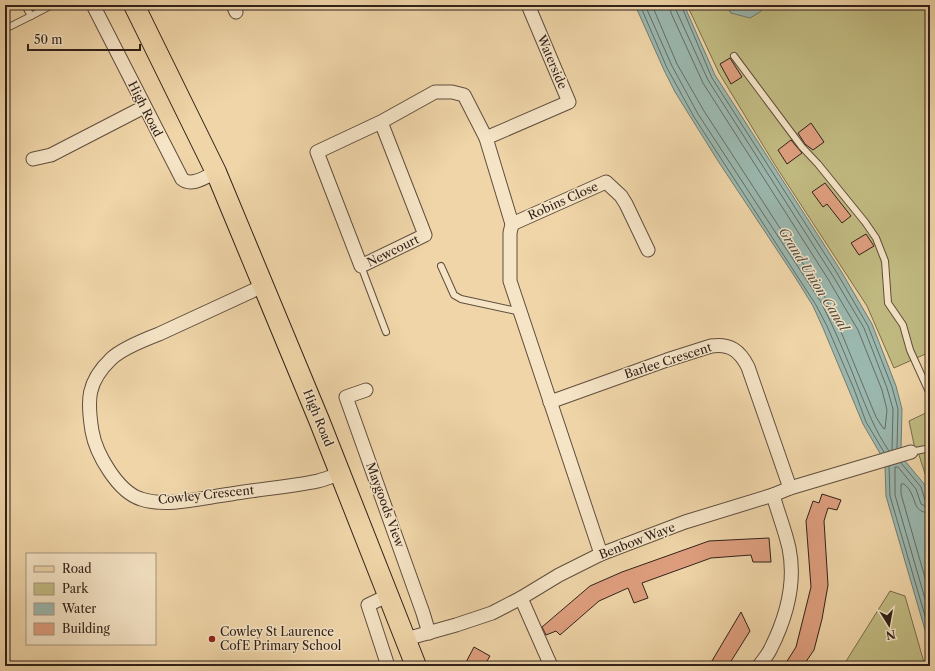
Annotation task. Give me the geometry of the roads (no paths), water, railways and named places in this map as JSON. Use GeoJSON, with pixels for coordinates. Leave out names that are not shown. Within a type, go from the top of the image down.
{"type":"FeatureCollection","features":[{"type":"Feature","properties":{"kind":"main road","name":"High Road"},"geometry":{"type":"LineString","coordinates":[[134,5],[216,172],[389,595],[416,666]]}},
{"type":"Feature","properties":{"kind":"street","name":"High Road"},"geometry":{"type":"LineString","coordinates":[[93,5],[182,179],[185,182],[192,183],[216,172]]}},
{"type":"Feature","properties":{"kind":"street","name":"Waterside"},"geometry":{"type":"LineString","coordinates":[[486,138],[569,102],[528,5]]}},
{"type":"Feature","properties":{"kind":"street","name":"Newcourt"},"geometry":{"type":"LineString","coordinates":[[381,122],[425,235],[361,266],[317,152],[381,122],[435,92],[452,92],[464,95],[486,138],[512,224]]}},
{"type":"Feature","properties":{"kind":"street"},"geometry":{"type":"LineString","coordinates":[[33,159],[51,155],[144,107]]}},
{"type":"Feature","properties":{"kind":"street","name":"Robins Close"},"geometry":{"type":"LineString","coordinates":[[512,224],[606,182],[621,196],[626,204],[648,250]]}},
{"type":"Feature","properties":{"kind":"street"},"geometry":{"type":"LineString","coordinates":[[512,224],[510,233],[510,281],[601,554]]}},
{"type":"Feature","properties":{"kind":"street","name":"Cowley Crescent"},"geometry":{"type":"LineString","coordinates":[[263,286],[135,344],[112,357],[96,376],[91,390],[89,405],[94,438],[100,455],[109,471],[130,493],[140,499],[153,502],[182,501],[318,481],[340,474]]}},
{"type":"Feature","properties":{"kind":"street","name":"Barlee Crescent"},"geometry":{"type":"LineString","coordinates":[[550,402],[667,360],[711,346],[724,346],[735,349],[739,352],[748,367],[790,488]]}},
{"type":"Feature","properties":{"kind":"street","name":"Maygoods View"},"geometry":{"type":"LineString","coordinates":[[366,390],[346,397],[424,613],[429,633]]}},
{"type":"Feature","properties":{"kind":"street","name":"Benbow Waye"},"geometry":{"type":"LineString","coordinates":[[406,640],[479,618],[521,598],[559,575],[601,554],[685,522],[774,495],[790,488],[911,452]]}},
{"type":"Feature","properties":{"kind":"street"},"geometry":{"type":"LineString","coordinates":[[758,666],[770,649],[778,629],[787,603],[790,584],[791,565],[788,548],[774,495]]}},
{"type":"Feature","properties":{"kind":"street"},"geometry":{"type":"LineString","coordinates":[[388,666],[368,605],[389,595]]}},
{"type":"Feature","properties":{"kind":"street"},"geometry":{"type":"LineString","coordinates":[[521,598],[551,666]]}},
{"type":"Feature","properties":{"kind":"lane"},"geometry":{"type":"LineString","coordinates":[[25,5],[31,16]]}},
{"type":"Feature","properties":{"kind":"lane"},"geometry":{"type":"LineString","coordinates":[[5,28],[52,5]]}},
{"type":"Feature","properties":{"kind":"lane"},"geometry":{"type":"LineString","coordinates":[[734,56],[802,147],[818,164],[865,222],[876,238],[885,261],[888,303],[904,325],[910,350],[930,394]]}},
{"type":"Feature","properties":{"kind":"lane"},"geometry":{"type":"LineString","coordinates":[[361,266],[386,332]]}},
{"type":"Feature","properties":{"kind":"lane"},"geometry":{"type":"LineString","coordinates":[[441,266],[454,296],[461,299],[521,312]]}},
{"type":"Feature","properties":{"kind":"lane"},"geometry":{"type":"LineString","coordinates":[[911,452],[930,448]]}},
{"type":"Feature","properties":{"kind":"water","name":"Grand Union Canal"},"geometry":{"type":"Polygon","coordinates":[[[635,5],[684,5],[715,75],[841,271],[872,324],[896,386],[902,409],[901,449],[905,461],[925,485],[930,505],[930,647],[886,496],[885,466],[881,455],[863,424],[813,306],[718,161],[675,92],[635,5]]]}},
{"type":"Feature","properties":{"kind":"water"},"geometry":{"type":"Polygon","coordinates":[[[726,5],[767,5],[760,12],[750,18],[731,13],[726,5]]]}},
{"type":"Feature","properties":{"kind":"place","name":"Cowley St Laurence CofE Primary School"},"geometry":{"type":"Point","coordinates":[212,639]}}]}
